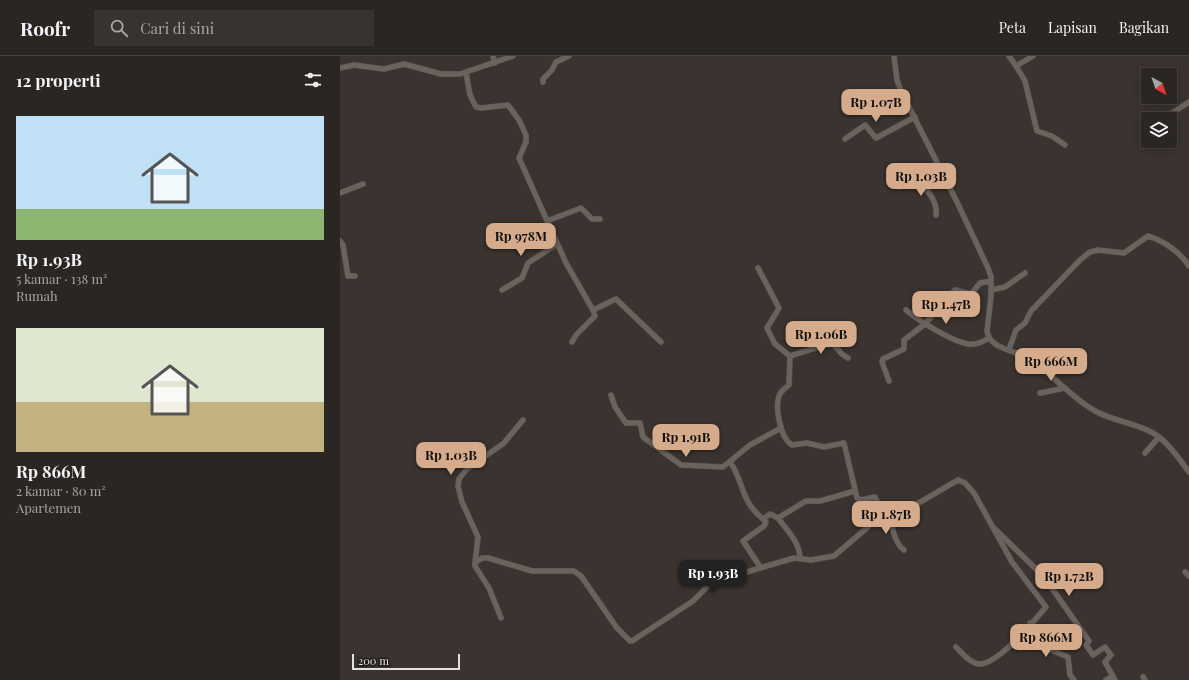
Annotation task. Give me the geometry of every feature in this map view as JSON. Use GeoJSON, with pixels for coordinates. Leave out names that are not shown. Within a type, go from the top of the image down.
{"type":"FeatureCollection","features":[{"type":"Feature","properties":{"kind":"street"},"geometry":{"type":"LineString","coordinates":[[493,56],[495,64]]}},
{"type":"Feature","properties":{"kind":"street"},"geometry":{"type":"LineString","coordinates":[[340,68],[354,65],[384,69],[404,64],[441,74],[464,74],[495,64],[513,56]]}},
{"type":"Feature","properties":{"kind":"street"},"geometry":{"type":"LineString","coordinates":[[543,82],[543,78],[552,70],[556,62],[569,56]]}},
{"type":"Feature","properties":{"kind":"street"},"geometry":{"type":"LineString","coordinates":[[894,56],[899,86],[988,268],[991,281],[987,331],[989,338],[997,346],[1009,349],[1037,364],[1096,412],[1159,437],[1189,472]]}},
{"type":"Feature","properties":{"kind":"street"},"geometry":{"type":"LineString","coordinates":[[1009,56],[1025,81],[1037,131],[1052,136],[1065,145]]}},
{"type":"Feature","properties":{"kind":"street"},"geometry":{"type":"LineString","coordinates":[[1016,66],[1033,56]]}},
{"type":"Feature","properties":{"kind":"street"},"geometry":{"type":"LineString","coordinates":[[464,74],[470,95],[476,106],[481,108],[508,105],[520,120],[525,130],[526,138],[519,158],[566,263],[595,316],[576,335],[572,342]]}},
{"type":"Feature","properties":{"kind":"street"},"geometry":{"type":"LineString","coordinates":[[1174,112],[1189,102]]}},
{"type":"Feature","properties":{"kind":"street"},"geometry":{"type":"LineString","coordinates":[[845,138],[865,125],[876,138],[915,117]]}},
{"type":"Feature","properties":{"kind":"street"},"geometry":{"type":"LineString","coordinates":[[899,187],[937,164]]}},
{"type":"Feature","properties":{"kind":"street"},"geometry":{"type":"LineString","coordinates":[[917,177],[933,199],[936,215]]}},
{"type":"Feature","properties":{"kind":"street"},"geometry":{"type":"LineString","coordinates":[[340,193],[363,184]]}},
{"type":"Feature","properties":{"kind":"street"},"geometry":{"type":"LineString","coordinates":[[547,221],[581,208],[592,218],[600,219]]}},
{"type":"Feature","properties":{"kind":"street"},"geometry":{"type":"LineString","coordinates":[[1009,349],[1016,330],[1025,323],[1031,310],[1090,252],[1098,250],[1124,253],[1148,236],[1164,242],[1184,258],[1189,266]]}},
{"type":"Feature","properties":{"kind":"street"},"geometry":{"type":"LineString","coordinates":[[340,241],[348,276],[355,276]]}},
{"type":"Feature","properties":{"kind":"street"},"geometry":{"type":"LineString","coordinates":[[502,290],[522,278],[528,262],[557,244]]}},
{"type":"Feature","properties":{"kind":"street"},"geometry":{"type":"LineString","coordinates":[[758,268],[779,308],[767,328],[775,344],[790,356]]}},
{"type":"Feature","properties":{"kind":"street"},"geometry":{"type":"LineString","coordinates":[[991,290],[1005,287],[1025,273]]}},
{"type":"Feature","properties":{"kind":"street"},"geometry":{"type":"LineString","coordinates":[[889,381],[882,360],[904,349],[904,340],[925,324],[955,290],[971,294],[980,283],[991,281]]}},
{"type":"Feature","properties":{"kind":"street"},"geometry":{"type":"LineString","coordinates":[[593,310],[616,299],[661,342]]}},
{"type":"Feature","properties":{"kind":"street"},"geometry":{"type":"LineString","coordinates":[[906,310],[925,324],[959,341],[969,344],[977,344],[989,338]]}},
{"type":"Feature","properties":{"kind":"street"},"geometry":{"type":"LineString","coordinates":[[790,356],[832,343],[848,358]]}},
{"type":"Feature","properties":{"kind":"street"},"geometry":{"type":"LineString","coordinates":[[790,356],[789,385],[780,392],[778,399],[778,416],[784,437],[792,445],[807,443],[824,447],[844,443],[855,490],[859,500],[875,497],[881,510]]}},
{"type":"Feature","properties":{"kind":"street"},"geometry":{"type":"LineString","coordinates":[[1040,392],[1065,388]]}},
{"type":"Feature","properties":{"kind":"street"},"geometry":{"type":"LineString","coordinates":[[611,395],[615,407],[626,423],[640,423],[643,437],[681,465],[720,468],[730,462],[750,445],[781,428]]}},
{"type":"Feature","properties":{"kind":"street"},"geometry":{"type":"LineString","coordinates":[[501,618],[489,588],[475,563],[478,537],[462,502],[458,486],[459,479],[467,469],[504,443],[523,420]]}},
{"type":"Feature","properties":{"kind":"street"},"geometry":{"type":"LineString","coordinates":[[1145,453],[1159,437]]}},
{"type":"Feature","properties":{"kind":"street"},"geometry":{"type":"LineString","coordinates":[[730,462],[735,468],[741,488],[750,506],[766,522],[764,526],[743,541],[761,568]]}},
{"type":"Feature","properties":{"kind":"street"},"geometry":{"type":"LineString","coordinates":[[475,563],[482,558],[488,558],[532,571],[574,571],[581,576],[617,628],[631,642],[693,601],[710,584],[717,571],[722,568],[728,566],[740,574],[794,558],[811,560],[834,556],[868,527],[876,512],[881,510],[899,511],[918,505],[946,486],[958,480],[966,483],[974,493],[990,524],[1016,567],[1046,606],[1012,643],[991,661],[985,664],[970,661],[956,647]]}},
{"type":"Feature","properties":{"kind":"street"},"geometry":{"type":"LineString","coordinates":[[778,518],[806,501],[820,501],[855,490]]}},
{"type":"Feature","properties":{"kind":"street"},"geometry":{"type":"LineString","coordinates":[[890,510],[891,524],[899,546],[904,550]]}},
{"type":"Feature","properties":{"kind":"street"},"geometry":{"type":"LineString","coordinates":[[763,519],[770,514],[778,518],[794,539],[799,549],[800,558]]}},
{"type":"Feature","properties":{"kind":"street"},"geometry":{"type":"LineString","coordinates":[[990,524],[1044,577],[1089,641],[1086,645],[1093,655],[1105,647],[1110,655],[1105,662],[1114,678],[1106,680]]}},
{"type":"Feature","properties":{"kind":"street"},"geometry":{"type":"LineString","coordinates":[[1184,572],[1189,576]]}},
{"type":"Feature","properties":{"kind":"street"},"geometry":{"type":"LineString","coordinates":[[1030,623],[1037,637],[1046,648],[1068,657],[1070,675],[1074,680]]}}]}
